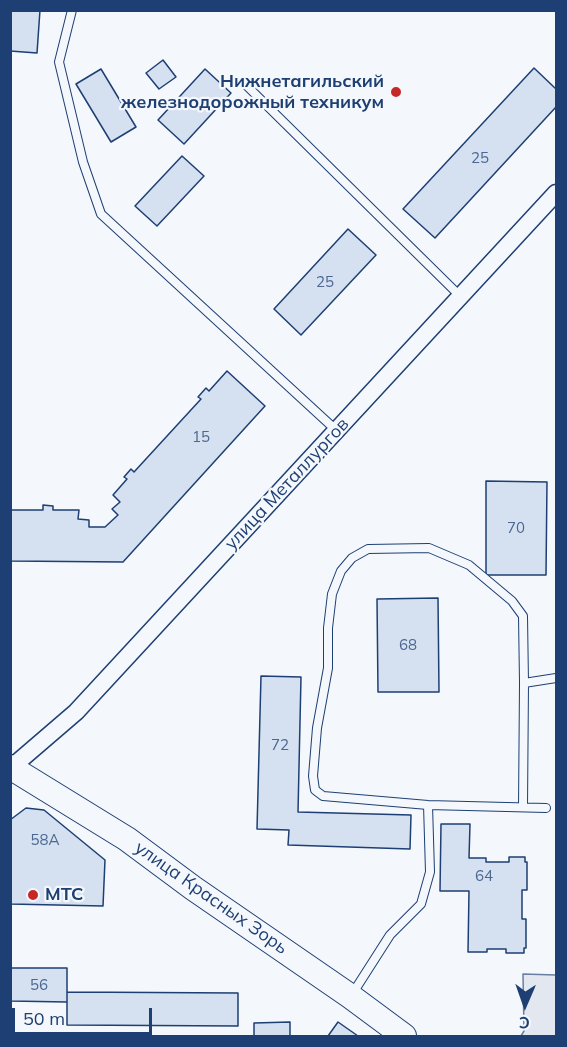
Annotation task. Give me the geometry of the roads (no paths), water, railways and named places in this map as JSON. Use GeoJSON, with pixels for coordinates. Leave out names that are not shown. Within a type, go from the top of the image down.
{"type":"FeatureCollection","features":[{"type":"Feature","properties":{"kind":"main road","name":"улица Красных Зорь"},"geometry":{"type":"LineString","coordinates":[[11,768],[127,839],[404,1036]]}},
{"type":"Feature","properties":{"kind":"street","name":"улица Металлургов"},"geometry":{"type":"LineString","coordinates":[[11,768],[76,712],[556,193]]}},
{"type":"Feature","properties":{"kind":"lane"},"geometry":{"type":"LineString","coordinates":[[72,10],[59,62],[83,162],[101,214],[337,431]]}},
{"type":"Feature","properties":{"kind":"lane"},"geometry":{"type":"LineString","coordinates":[[246,85],[461,297]]}},
{"type":"Feature","properties":{"kind":"lane"},"geometry":{"type":"LineString","coordinates":[[523,807],[523,616],[512,601],[469,565],[429,548],[368,549],[352,558],[341,571],[332,594],[328,628],[328,668],[317,728],[313,776],[315,789],[323,796],[428,805],[546,808]]}},
{"type":"Feature","properties":{"kind":"lane"},"geometry":{"type":"LineString","coordinates":[[524,683],[556,678]]}},
{"type":"Feature","properties":{"kind":"lane"},"geometry":{"type":"LineString","coordinates":[[350,996],[390,935],[421,904],[430,872],[428,805]]}},
{"type":"Feature","properties":{"kind":"place","name":"Нижнетагильский железнодорожный техникум"},"geometry":{"type":"Point","coordinates":[396,92]}},
{"type":"Feature","properties":{"kind":"place","name":"МТС"},"geometry":{"type":"Point","coordinates":[33,895]}}]}
